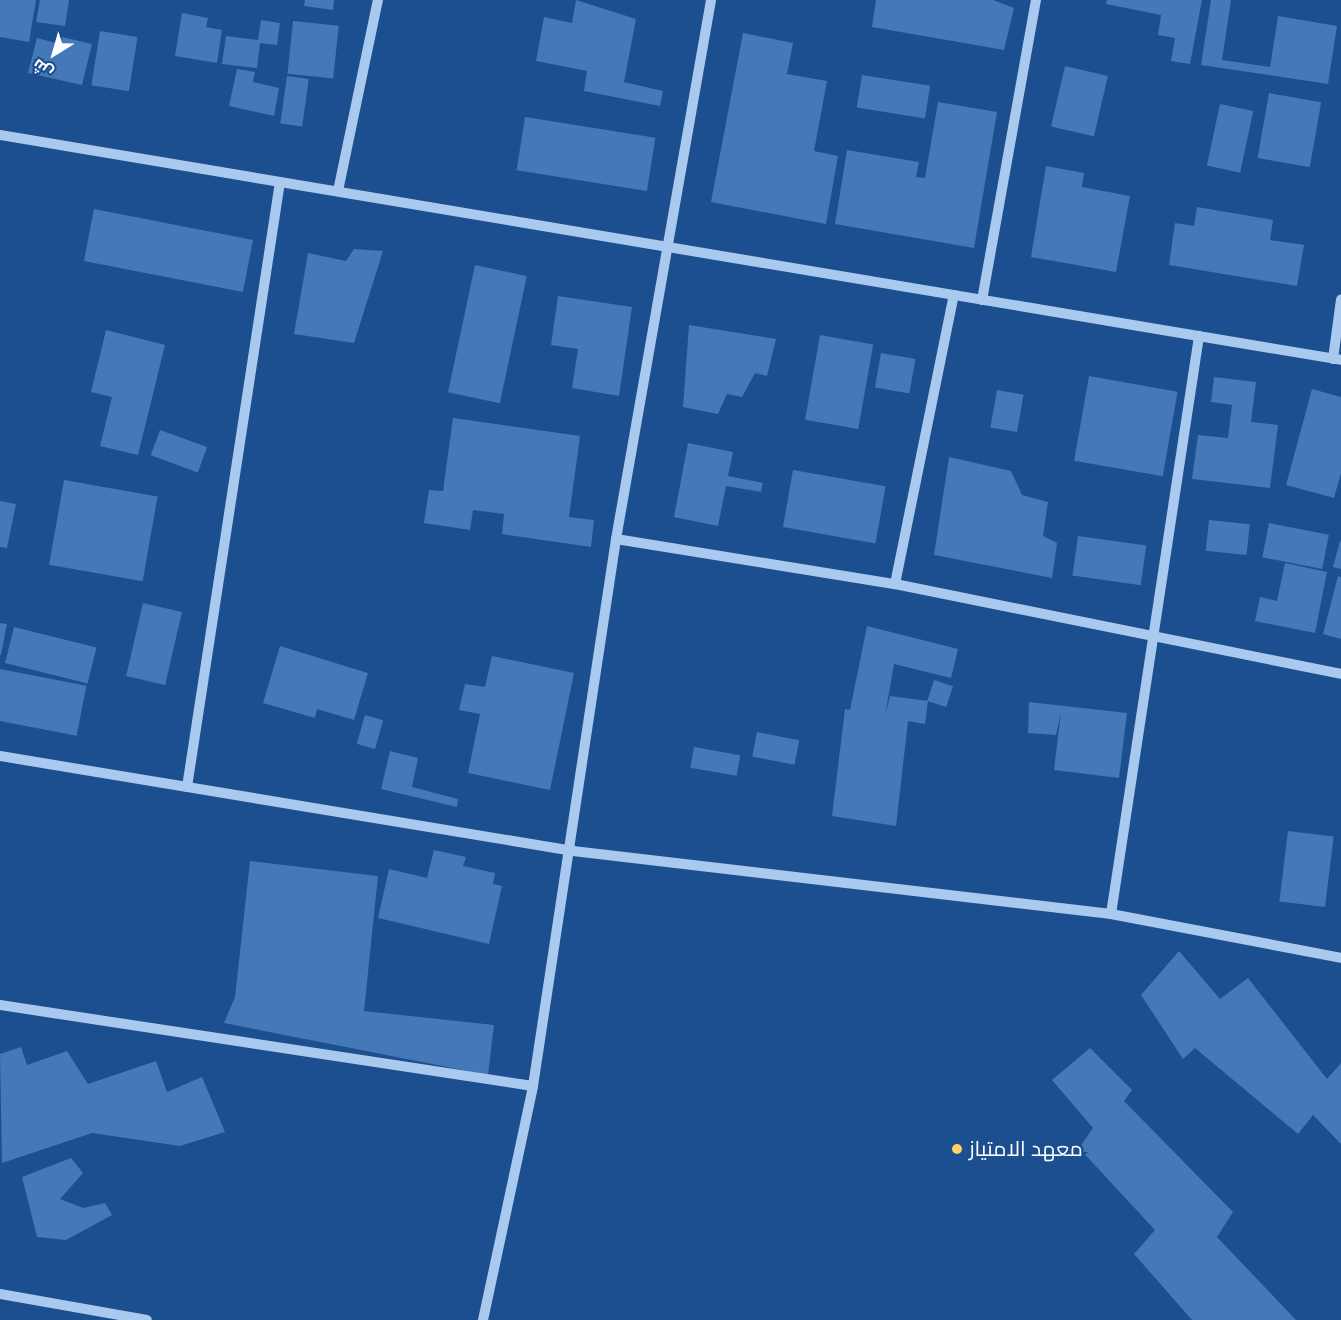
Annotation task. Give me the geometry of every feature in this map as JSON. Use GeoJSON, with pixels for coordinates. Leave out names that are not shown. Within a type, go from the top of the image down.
{"type":"FeatureCollection","features":[{"type":"Feature","properties":{"kind":"street"},"geometry":{"type":"LineString","coordinates":[[338,191],[378,0]]}},
{"type":"Feature","properties":{"kind":"street"},"geometry":{"type":"LineString","coordinates":[[483,1320],[534,1086],[573,851],[616,539],[711,0]]}},
{"type":"Feature","properties":{"kind":"street"},"geometry":{"type":"LineString","coordinates":[[982,300],[1036,0]]}},
{"type":"Feature","properties":{"kind":"street"},"geometry":{"type":"LineString","coordinates":[[0,135],[1337,360],[1341,300]]}},
{"type":"Feature","properties":{"kind":"street"},"geometry":{"type":"LineString","coordinates":[[188,787],[280,182]]}},
{"type":"Feature","properties":{"kind":"street"},"geometry":{"type":"LineString","coordinates":[[895,584],[954,295]]}},
{"type":"Feature","properties":{"kind":"street"},"geometry":{"type":"LineString","coordinates":[[1111,914],[1199,336]]}},
{"type":"Feature","properties":{"kind":"street"},"geometry":{"type":"LineString","coordinates":[[616,539],[895,584],[1152,634],[1341,674]]}},
{"type":"Feature","properties":{"kind":"street"},"geometry":{"type":"LineString","coordinates":[[0,756],[573,851],[1111,914],[1341,958]]}},
{"type":"Feature","properties":{"kind":"street"},"geometry":{"type":"LineString","coordinates":[[0,1005],[534,1086]]}},
{"type":"Feature","properties":{"kind":"street"},"geometry":{"type":"LineString","coordinates":[[0,1294],[117,1317],[147,1320]]}},
{"type":"Feature","properties":{"kind":"building"},"geometry":{"type":"Polygon","coordinates":[[[0,0],[36,0],[29,42],[0,37],[0,0]]]}},
{"type":"Feature","properties":{"kind":"building"},"geometry":{"type":"Polygon","coordinates":[[[40,0],[69,0],[65,26],[36,22],[40,0]]]}},
{"type":"Feature","properties":{"kind":"building"},"geometry":{"type":"Polygon","coordinates":[[[305,0],[334,0],[333,10],[304,6],[305,0]]]}},
{"type":"Feature","properties":{"kind":"building"},"geometry":{"type":"Polygon","coordinates":[[[576,0],[636,19],[624,82],[663,91],[660,106],[584,91],[587,71],[536,61],[544,17],[572,23],[576,0]]]}},
{"type":"Feature","properties":{"kind":"building"},"geometry":{"type":"Polygon","coordinates":[[[876,0],[993,0],[1014,8],[1004,50],[872,27],[876,0]]]}},
{"type":"Feature","properties":{"kind":"building"},"geometry":{"type":"Polygon","coordinates":[[[1107,0],[1202,0],[1190,64],[1171,61],[1175,38],[1158,35],[1161,15],[1106,4],[1107,0]]]}},
{"type":"Feature","properties":{"kind":"building"},"geometry":{"type":"Polygon","coordinates":[[[1211,0],[1231,0],[1222,60],[1270,67],[1278,16],[1337,26],[1328,84],[1201,65],[1211,0]]]}},
{"type":"Feature","properties":{"kind":"building"},"geometry":{"type":"Polygon","coordinates":[[[182,13],[208,18],[206,27],[222,30],[217,63],[175,56],[182,13]]]}},
{"type":"Feature","properties":{"kind":"building"},"geometry":{"type":"Polygon","coordinates":[[[261,20],[280,23],[277,45],[260,43],[257,68],[222,64],[226,36],[258,40],[261,20]]]}},
{"type":"Feature","properties":{"kind":"building"},"geometry":{"type":"Polygon","coordinates":[[[293,21],[339,26],[333,79],[287,74],[293,21]]]}},
{"type":"Feature","properties":{"kind":"building"},"geometry":{"type":"Polygon","coordinates":[[[100,31],[138,37],[129,91],[91,85],[100,31]]]}},
{"type":"Feature","properties":{"kind":"building"},"geometry":{"type":"Polygon","coordinates":[[[743,33],[793,43],[787,74],[827,81],[814,151],[838,156],[826,224],[711,202],[743,33]]]}},
{"type":"Feature","properties":{"kind":"building"},"geometry":{"type":"Polygon","coordinates":[[[62,37],[92,44],[82,85],[28,73],[37,38],[60,44],[62,37]]]}},
{"type":"Feature","properties":{"kind":"building"},"geometry":{"type":"Polygon","coordinates":[[[1065,66],[1108,76],[1094,136],[1051,126],[1065,66]]]}},
{"type":"Feature","properties":{"kind":"building"},"geometry":{"type":"Polygon","coordinates":[[[237,69],[255,72],[253,82],[279,88],[274,116],[229,106],[237,69]]]}},
{"type":"Feature","properties":{"kind":"building"},"geometry":{"type":"Polygon","coordinates":[[[862,75],[930,86],[925,118],[857,108],[862,75]]]}},
{"type":"Feature","properties":{"kind":"building"},"geometry":{"type":"Polygon","coordinates":[[[287,76],[309,79],[302,127],[280,124],[287,76]]]}},
{"type":"Feature","properties":{"kind":"building"},"geometry":{"type":"Polygon","coordinates":[[[1269,93],[1321,102],[1310,167],[1258,158],[1269,93]]]}},
{"type":"Feature","properties":{"kind":"building"},"geometry":{"type":"Polygon","coordinates":[[[938,102],[997,112],[974,248],[835,224],[847,150],[919,162],[916,177],[925,178],[938,102]]]}},
{"type":"Feature","properties":{"kind":"building"},"geometry":{"type":"Polygon","coordinates":[[[1220,104],[1253,111],[1240,173],[1207,166],[1220,104]]]}},
{"type":"Feature","properties":{"kind":"building"},"geometry":{"type":"Polygon","coordinates":[[[525,117],[655,138],[647,191],[517,170],[525,117]]]}},
{"type":"Feature","properties":{"kind":"building"},"geometry":{"type":"Polygon","coordinates":[[[1046,166],[1084,173],[1082,187],[1130,196],[1116,272],[1031,257],[1046,166]]]}},
{"type":"Feature","properties":{"kind":"building"},"geometry":{"type":"Polygon","coordinates":[[[1197,207],[1273,220],[1270,240],[1304,245],[1297,286],[1169,265],[1175,223],[1194,226],[1197,207]]]}},
{"type":"Feature","properties":{"kind":"building"},"geometry":{"type":"Polygon","coordinates":[[[94,209],[253,240],[243,292],[84,261],[94,209]]]}},
{"type":"Feature","properties":{"kind":"building"},"geometry":{"type":"Polygon","coordinates":[[[354,249],[383,251],[354,343],[294,334],[308,253],[346,261],[354,249]]]}},
{"type":"Feature","properties":{"kind":"building"},"geometry":{"type":"Polygon","coordinates":[[[475,265],[527,276],[500,403],[448,392],[475,265]]]}},
{"type":"Feature","properties":{"kind":"building"},"geometry":{"type":"Polygon","coordinates":[[[558,296],[632,307],[619,396],[572,388],[578,349],[551,345],[558,296]]]}},
{"type":"Feature","properties":{"kind":"building"},"geometry":{"type":"Polygon","coordinates":[[[689,325],[776,339],[767,376],[755,373],[742,397],[727,394],[718,414],[683,407],[689,325]]]}},
{"type":"Feature","properties":{"kind":"building"},"geometry":{"type":"Polygon","coordinates":[[[106,330],[165,345],[138,455],[100,446],[112,397],[91,392],[106,330]]]}},
{"type":"Feature","properties":{"kind":"building"},"geometry":{"type":"Polygon","coordinates":[[[820,335],[873,344],[858,429],[805,420],[820,335]]]}},
{"type":"Feature","properties":{"kind":"building"},"geometry":{"type":"Polygon","coordinates":[[[881,353],[915,359],[909,394],[875,387],[881,353]]]}},
{"type":"Feature","properties":{"kind":"building"},"geometry":{"type":"Polygon","coordinates":[[[1089,376],[1178,392],[1163,476],[1074,461],[1089,376]]]}},
{"type":"Feature","properties":{"kind":"building"},"geometry":{"type":"Polygon","coordinates":[[[1214,377],[1256,382],[1251,422],[1278,425],[1270,488],[1192,479],[1198,435],[1228,438],[1232,405],[1211,402],[1214,377]]]}},
{"type":"Feature","properties":{"kind":"building"},"geometry":{"type":"Polygon","coordinates":[[[1312,389],[1341,397],[1341,473],[1334,498],[1286,485],[1312,389]]]}},
{"type":"Feature","properties":{"kind":"building"},"geometry":{"type":"Polygon","coordinates":[[[997,390],[1024,395],[1017,432],[990,427],[997,390]]]}},
{"type":"Feature","properties":{"kind":"building"},"geometry":{"type":"Polygon","coordinates":[[[453,418],[580,436],[569,517],[594,520],[591,547],[502,534],[504,514],[473,510],[470,530],[424,523],[429,490],[443,491],[453,418]]]}},
{"type":"Feature","properties":{"kind":"building"},"geometry":{"type":"Polygon","coordinates":[[[160,430],[207,447],[198,472],[151,455],[160,430]]]}},
{"type":"Feature","properties":{"kind":"building"},"geometry":{"type":"Polygon","coordinates":[[[688,443],[733,452],[728,476],[763,483],[761,492],[726,486],[718,526],[674,517],[688,443]]]}},
{"type":"Feature","properties":{"kind":"building"},"geometry":{"type":"Polygon","coordinates":[[[949,457],[1011,471],[1022,495],[1048,502],[1043,536],[1057,543],[1052,578],[934,555],[949,457]]]}},
{"type":"Feature","properties":{"kind":"building"},"geometry":{"type":"Polygon","coordinates":[[[793,470],[886,486],[876,543],[783,527],[793,470]]]}},
{"type":"Feature","properties":{"kind":"building"},"geometry":{"type":"Polygon","coordinates":[[[64,480],[158,496],[143,581],[49,565],[64,480]]]}},
{"type":"Feature","properties":{"kind":"building"},"geometry":{"type":"Polygon","coordinates":[[[0,501],[16,504],[7,548],[0,547],[0,501]]]}},
{"type":"Feature","properties":{"kind":"building"},"geometry":{"type":"Polygon","coordinates":[[[1209,520],[1250,524],[1247,555],[1206,551],[1209,520]]]}},
{"type":"Feature","properties":{"kind":"building"},"geometry":{"type":"Polygon","coordinates":[[[1269,523],[1329,535],[1322,569],[1262,557],[1269,523]]]}},
{"type":"Feature","properties":{"kind":"building"},"geometry":{"type":"Polygon","coordinates":[[[1078,536],[1146,546],[1141,585],[1072,576],[1078,536]]]}},
{"type":"Feature","properties":{"kind":"building"},"geometry":{"type":"Polygon","coordinates":[[[1341,542],[1341,569],[1333,567],[1341,542]]]}},
{"type":"Feature","properties":{"kind":"building"},"geometry":{"type":"Polygon","coordinates":[[[1285,563],[1327,572],[1315,633],[1255,621],[1260,597],[1277,601],[1285,563]]]}},
{"type":"Feature","properties":{"kind":"building"},"geometry":{"type":"Polygon","coordinates":[[[1338,576],[1341,577],[1341,639],[1323,634],[1338,576]]]}},
{"type":"Feature","properties":{"kind":"building"},"geometry":{"type":"Polygon","coordinates":[[[143,603],[182,612],[165,685],[126,676],[143,603]]]}},
{"type":"Feature","properties":{"kind":"building"},"geometry":{"type":"Polygon","coordinates":[[[0,623],[7,624],[1,655],[0,655],[0,623]]]}},
{"type":"Feature","properties":{"kind":"building"},"geometry":{"type":"Polygon","coordinates":[[[867,626],[958,649],[951,678],[894,664],[885,716],[890,696],[928,701],[925,724],[908,721],[896,826],[832,816],[845,709],[850,710],[867,626]]]}},
{"type":"Feature","properties":{"kind":"building"},"geometry":{"type":"Polygon","coordinates":[[[14,627],[96,648],[88,683],[5,663],[14,627]]]}},
{"type":"Feature","properties":{"kind":"building"},"geometry":{"type":"Polygon","coordinates":[[[280,646],[368,673],[354,720],[317,709],[315,718],[263,703],[280,646]]]}},
{"type":"Feature","properties":{"kind":"building"},"geometry":{"type":"Polygon","coordinates":[[[492,656],[574,673],[550,790],[468,773],[480,714],[459,710],[465,684],[485,687],[492,656]]]}},
{"type":"Feature","properties":{"kind":"building"},"geometry":{"type":"Polygon","coordinates":[[[0,669],[86,686],[77,736],[0,721],[0,669]]]}},
{"type":"Feature","properties":{"kind":"building"},"geometry":{"type":"Polygon","coordinates":[[[934,680],[953,686],[946,707],[927,701],[934,680]]]}},
{"type":"Feature","properties":{"kind":"building"},"geometry":{"type":"Polygon","coordinates":[[[1029,702],[1127,713],[1119,778],[1054,770],[1061,712],[1056,735],[1028,733],[1029,702]]]}},
{"type":"Feature","properties":{"kind":"building"},"geometry":{"type":"Polygon","coordinates":[[[365,715],[383,720],[375,749],[357,744],[365,715]]]}},
{"type":"Feature","properties":{"kind":"building"},"geometry":{"type":"Polygon","coordinates":[[[757,732],[799,740],[794,765],[752,757],[757,732]]]}},
{"type":"Feature","properties":{"kind":"building"},"geometry":{"type":"Polygon","coordinates":[[[694,747],[740,755],[737,776],[690,768],[694,747]]]}},
{"type":"Feature","properties":{"kind":"building"},"geometry":{"type":"Polygon","coordinates":[[[390,751],[418,758],[412,787],[458,799],[457,807],[381,789],[390,751]]]}},
{"type":"Feature","properties":{"kind":"building"},"geometry":{"type":"Polygon","coordinates":[[[1288,831],[1334,837],[1325,907],[1279,901],[1288,831]]]}},
{"type":"Feature","properties":{"kind":"building"},"geometry":{"type":"Polygon","coordinates":[[[434,850],[466,857],[463,866],[495,873],[493,884],[502,886],[489,944],[378,918],[389,869],[427,878],[434,850]]]}},
{"type":"Feature","properties":{"kind":"building"},"geometry":{"type":"Polygon","coordinates":[[[250,861],[378,876],[364,1011],[494,1025],[488,1075],[224,1023],[235,997],[250,861]]]}},
{"type":"Feature","properties":{"kind":"building"},"geometry":{"type":"Polygon","coordinates":[[[1179,951],[1220,999],[1248,978],[1327,1079],[1341,1063],[1341,1144],[1313,1115],[1298,1134],[1195,1048],[1183,1059],[1141,995],[1179,951]]]}},
{"type":"Feature","properties":{"kind":"building"},"geometry":{"type":"Polygon","coordinates":[[[21,1047],[27,1065],[67,1051],[88,1084],[156,1061],[167,1092],[202,1077],[225,1132],[180,1146],[92,1133],[2,1163],[0,1054],[21,1047]]]}},
{"type":"Feature","properties":{"kind":"building"},"geometry":{"type":"Polygon","coordinates":[[[1090,1048],[1132,1090],[1124,1101],[1233,1212],[1217,1237],[1296,1320],[1192,1320],[1134,1254],[1155,1230],[1079,1148],[1093,1128],[1052,1080],[1090,1048]]]}},
{"type":"Feature","properties":{"kind":"building"},"geometry":{"type":"Polygon","coordinates":[[[71,1158],[83,1173],[60,1199],[83,1208],[105,1203],[112,1215],[66,1240],[37,1237],[22,1177],[71,1158]]]}},
{"type":"Feature","properties":{"kind":"place","name":"معهد الامتياز"},"geometry":{"type":"Point","coordinates":[957,1149]}}]}
